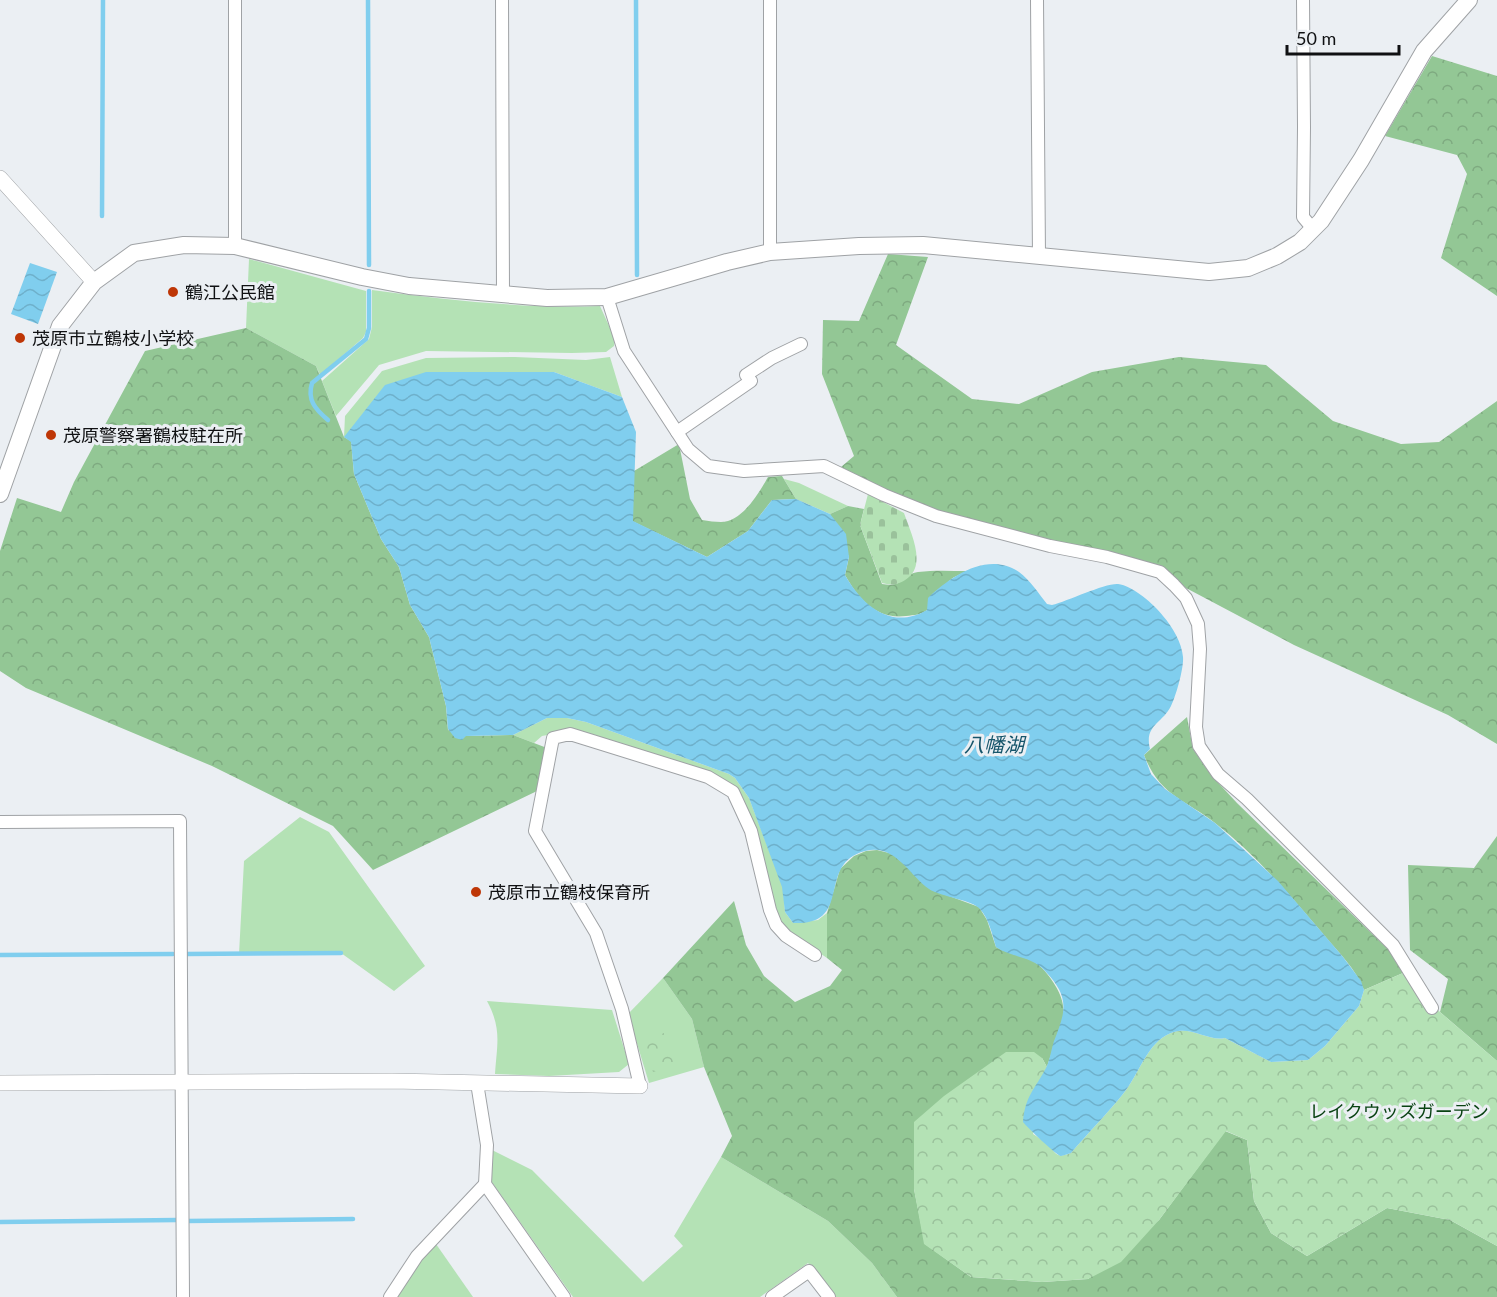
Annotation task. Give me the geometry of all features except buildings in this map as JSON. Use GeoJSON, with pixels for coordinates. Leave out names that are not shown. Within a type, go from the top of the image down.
{"type":"FeatureCollection","features":[{"type":"Feature","properties":{"kind":"main road"},"geometry":{"type":"LineString","coordinates":[[0,494],[60,326],[94,282],[135,254],[184,245],[235,246],[409,286],[547,298],[607,297],[727,262],[770,252],[859,246],[923,245],[1209,272],[1248,268],[1300,242],[1321,221],[1361,160],[1424,51],[1470,0]]}},
{"type":"Feature","properties":{"kind":"street"},"geometry":{"type":"LineString","coordinates":[[235,0],[235,246]]}},
{"type":"Feature","properties":{"kind":"street"},"geometry":{"type":"LineString","coordinates":[[502,0],[503,295]]}},
{"type":"Feature","properties":{"kind":"street"},"geometry":{"type":"LineString","coordinates":[[770,0],[770,252]]}},
{"type":"Feature","properties":{"kind":"street"},"geometry":{"type":"LineString","coordinates":[[1037,0],[1039,256]]}},
{"type":"Feature","properties":{"kind":"street"},"geometry":{"type":"LineString","coordinates":[[1303,0],[1303,217],[1313,229]]}},
{"type":"Feature","properties":{"kind":"street"},"geometry":{"type":"LineString","coordinates":[[0,178],[94,282]]}},
{"type":"Feature","properties":{"kind":"street"},"geometry":{"type":"LineString","coordinates":[[607,297],[624,351],[688,449],[708,466],[744,471],[824,466],[884,495],[936,516],[1160,572],[1186,598],[1198,624],[1200,649],[1196,727],[1199,746],[1218,774],[1393,945],[1432,1008]]}},
{"type":"Feature","properties":{"kind":"street"},"geometry":{"type":"LineString","coordinates":[[677,432],[751,381],[746,375],[772,358],[801,344]]}},
{"type":"Feature","properties":{"kind":"street"},"geometry":{"type":"LineString","coordinates":[[0,1083],[182,1081],[640,1086],[622,1009],[596,933],[535,831],[553,738],[570,734],[708,777],[733,792],[751,831],[770,910],[776,925],[786,936],[815,955]]}},
{"type":"Feature","properties":{"kind":"street"},"geometry":{"type":"LineString","coordinates":[[0,822],[180,821],[183,1297]]}},
{"type":"Feature","properties":{"kind":"street"},"geometry":{"type":"LineString","coordinates":[[477,1083],[487,1145],[485,1184],[564,1297]]}},
{"type":"Feature","properties":{"kind":"street"},"geometry":{"type":"LineString","coordinates":[[390,1297],[417,1256],[485,1184]]}},
{"type":"Feature","properties":{"kind":"street"},"geometry":{"type":"LineString","coordinates":[[772,1297],[809,1271],[829,1297]]}},
{"type":"Feature","properties":{"kind":"green space"},"geometry":{"type":"Polygon","coordinates":[[[1432,56],[1497,76],[1497,296],[1441,258],[1467,174],[1457,155],[1385,136],[1432,56]]]}},
{"type":"Feature","properties":{"kind":"green space"},"geometry":{"type":"Polygon","coordinates":[[[888,254],[928,257],[896,345],[972,399],[1019,404],[1092,372],[1179,357],[1266,365],[1333,421],[1401,444],[1439,442],[1497,401],[1497,744],[1448,715],[1294,645],[1186,588],[1163,569],[1039,539],[957,516],[878,486],[841,467],[854,456],[822,374],[823,320],[859,321],[888,254]]]}},
{"type":"Feature","properties":{"kind":"green space"},"geometry":{"type":"Polygon","coordinates":[[[249,259],[366,291],[366,332],[363,338],[320,375],[316,366],[246,328],[249,259]]]}},
{"type":"Feature","properties":{"kind":"green space"},"geometry":{"type":"Polygon","coordinates":[[[372,290],[514,305],[600,306],[615,339],[614,346],[606,352],[572,353],[426,351],[379,365],[336,416],[322,381],[369,339],[372,327],[372,290]]]}},
{"type":"Feature","properties":{"kind":"green space"},"geometry":{"type":"Polygon","coordinates":[[[246,328],[316,366],[344,437],[351,441],[354,474],[381,539],[399,567],[410,605],[429,637],[446,706],[448,730],[466,736],[513,735],[547,748],[537,791],[373,870],[333,826],[212,766],[26,688],[0,671],[0,551],[17,498],[61,512],[74,482],[145,351],[246,328]]]}},
{"type":"Feature","properties":{"kind":"green space"},"geometry":{"type":"Polygon","coordinates":[[[515,357],[586,360],[610,357],[622,397],[554,372],[344,437],[345,416],[382,371],[426,358],[515,357]]]}},
{"type":"Feature","properties":{"kind":"green space"},"geometry":{"type":"Polygon","coordinates":[[[679,444],[690,499],[702,520],[721,522],[736,517],[749,506],[768,477],[782,476],[796,499],[772,500],[748,531],[707,557],[632,521],[634,471],[679,444]]]}},
{"type":"Feature","properties":{"kind":"green space"},"geometry":{"type":"Polygon","coordinates":[[[784,479],[799,483],[848,506],[830,514],[796,499],[784,479]]]}},
{"type":"Feature","properties":{"kind":"green space"},"geometry":{"type":"Polygon","coordinates":[[[868,494],[904,513],[910,528],[915,546],[916,563],[914,571],[900,583],[882,583],[860,525],[868,494]]]}},
{"type":"Feature","properties":{"kind":"green space"},"geometry":{"type":"Polygon","coordinates":[[[848,506],[864,509],[860,525],[882,584],[895,584],[918,572],[967,571],[949,581],[928,609],[923,612],[915,615],[895,616],[877,611],[862,599],[845,575],[849,557],[830,514],[848,506]]]}},
{"type":"Feature","properties":{"kind":"green space"},"geometry":{"type":"Polygon","coordinates":[[[1187,717],[1193,749],[1211,775],[1393,954],[1403,973],[1364,990],[1346,961],[1259,862],[1230,835],[1174,795],[1157,779],[1144,755],[1187,717]]]}},
{"type":"Feature","properties":{"kind":"green space"},"geometry":{"type":"Polygon","coordinates":[[[547,718],[567,718],[586,722],[735,778],[749,798],[783,887],[785,912],[793,923],[818,920],[827,913],[827,958],[793,935],[780,922],[737,791],[574,730],[542,736],[534,743],[513,735],[547,718]]]}},
{"type":"Feature","properties":{"kind":"green space"},"geometry":{"type":"Polygon","coordinates":[[[300,817],[329,832],[425,966],[394,991],[341,953],[239,954],[244,861],[300,817]]]}},
{"type":"Feature","properties":{"kind":"green space"},"geometry":{"type":"Polygon","coordinates":[[[1497,836],[1497,1061],[1440,1012],[1448,979],[1410,950],[1408,865],[1474,868],[1497,836]]]}},
{"type":"Feature","properties":{"kind":"green space"},"geometry":{"type":"Polygon","coordinates":[[[877,850],[893,854],[930,889],[979,907],[987,920],[996,947],[1031,960],[1040,966],[1058,991],[1064,1012],[1060,1032],[1047,1067],[1042,1058],[914,1189],[925,1244],[971,1277],[1042,1282],[1088,1279],[1159,1220],[1225,1131],[1247,1140],[1254,1201],[1271,1233],[1307,1256],[1387,1208],[1450,1220],[1497,1246],[1497,1297],[897,1297],[872,1263],[828,1221],[721,1157],[732,1136],[704,1067],[692,1019],[663,978],[734,901],[746,945],[764,976],[795,1002],[830,986],[842,970],[827,958],[827,913],[840,869],[854,856],[866,851],[877,850]]]}},
{"type":"Feature","properties":{"kind":"green space","name":"レイクウッズガーデン"},"geometry":{"type":"Polygon","coordinates":[[[1403,973],[1440,1012],[1497,1061],[1497,1246],[1450,1220],[1387,1208],[1307,1256],[1271,1233],[1254,1201],[1247,1140],[1226,1131],[1159,1220],[1121,1262],[1088,1279],[1042,1282],[971,1277],[924,1244],[914,1189],[914,1122],[944,1096],[1006,1052],[1034,1052],[1042,1058],[1047,1067],[1033,1134],[1057,1154],[1066,1155],[1071,1153],[1117,1101],[1129,1086],[1149,1051],[1163,1037],[1178,1031],[1192,1032],[1212,1038],[1225,1038],[1271,1062],[1308,1060],[1325,1046],[1359,1006],[1364,990],[1403,973]]]}},
{"type":"Feature","properties":{"kind":"green space"},"geometry":{"type":"Polygon","coordinates":[[[663,978],[692,1019],[704,1067],[649,1083],[628,1014],[663,978]]]}},
{"type":"Feature","properties":{"kind":"green space"},"geometry":{"type":"Polygon","coordinates":[[[487,1001],[612,1010],[629,1064],[619,1072],[549,1076],[495,1074],[497,1028],[487,1001]]]}},
{"type":"Feature","properties":{"kind":"green space"},"geometry":{"type":"Polygon","coordinates":[[[664,1033],[675,1065],[653,1072],[643,1040],[664,1033]]]}},
{"type":"Feature","properties":{"kind":"green space"},"geometry":{"type":"Polygon","coordinates":[[[492,1150],[532,1170],[643,1282],[683,1246],[674,1236],[721,1157],[828,1221],[872,1263],[897,1297],[835,1297],[808,1263],[760,1297],[573,1297],[489,1178],[492,1150]]]}},
{"type":"Feature","properties":{"kind":"green space"},"geometry":{"type":"Polygon","coordinates":[[[436,1244],[473,1297],[397,1297],[421,1258],[436,1244]]]}},
{"type":"Feature","properties":{"kind":"water"},"geometry":{"type":"Polygon","coordinates":[[[30,263],[57,272],[38,324],[11,314],[30,263]]]}},
{"type":"Feature","properties":{"kind":"water","name":"八幡湖"},"geometry":{"type":"Polygon","coordinates":[[[426,372],[554,372],[622,397],[636,432],[633,521],[707,557],[748,531],[772,500],[796,499],[830,514],[846,534],[849,557],[845,575],[869,605],[890,616],[901,618],[914,616],[927,610],[928,598],[948,582],[970,569],[995,564],[1007,566],[1019,572],[1047,604],[1052,605],[1112,584],[1124,585],[1143,596],[1155,606],[1170,625],[1179,641],[1183,657],[1181,675],[1173,701],[1149,735],[1150,749],[1144,755],[1151,774],[1165,789],[1215,823],[1278,881],[1361,981],[1364,990],[1359,1006],[1325,1046],[1308,1060],[1271,1062],[1225,1038],[1212,1038],[1185,1031],[1171,1033],[1163,1037],[1149,1051],[1123,1094],[1071,1153],[1058,1155],[1023,1122],[1028,1099],[1047,1065],[1061,1021],[1062,997],[1053,980],[1040,966],[996,947],[986,917],[976,906],[929,889],[901,862],[885,852],[865,851],[850,858],[841,868],[830,905],[823,915],[812,921],[793,923],[785,912],[782,887],[749,798],[735,778],[729,774],[586,722],[567,718],[547,718],[513,735],[466,736],[462,740],[455,738],[448,729],[446,706],[429,637],[410,605],[399,567],[381,539],[354,474],[351,442],[344,437],[385,385],[426,372]]]}},
{"type":"Feature","properties":{"kind":"waterway"},"geometry":{"type":"LineString","coordinates":[[102,216],[103,0]]}},
{"type":"Feature","properties":{"kind":"waterway"},"geometry":{"type":"LineString","coordinates":[[368,0],[369,265]]}},
{"type":"Feature","properties":{"kind":"waterway"},"geometry":{"type":"LineString","coordinates":[[636,0],[637,275]]}},
{"type":"Feature","properties":{"kind":"waterway"},"geometry":{"type":"LineString","coordinates":[[328,420],[313,404],[312,383],[366,339],[369,328],[369,291]]}},
{"type":"Feature","properties":{"kind":"waterway"},"geometry":{"type":"LineString","coordinates":[[186,954],[341,953]]}},
{"type":"Feature","properties":{"kind":"waterway"},"geometry":{"type":"LineString","coordinates":[[0,955],[173,954]]}},
{"type":"Feature","properties":{"kind":"waterway"},"geometry":{"type":"LineString","coordinates":[[187,1221],[353,1219]]}},
{"type":"Feature","properties":{"kind":"waterway"},"geometry":{"type":"LineString","coordinates":[[0,1222],[177,1220]]}},
{"type":"Feature","properties":{"kind":"place","name":"鶴江公民館"},"geometry":{"type":"Point","coordinates":[173,292]}},
{"type":"Feature","properties":{"kind":"place","name":"茂原市立鶴枝小学校"},"geometry":{"type":"Point","coordinates":[20,338]}},
{"type":"Feature","properties":{"kind":"place","name":"茂原警察署鶴枝駐在所"},"geometry":{"type":"Point","coordinates":[51,435]}},
{"type":"Feature","properties":{"kind":"place","name":"茂原市立鶴枝保育所"},"geometry":{"type":"Point","coordinates":[476,892]}}]}
